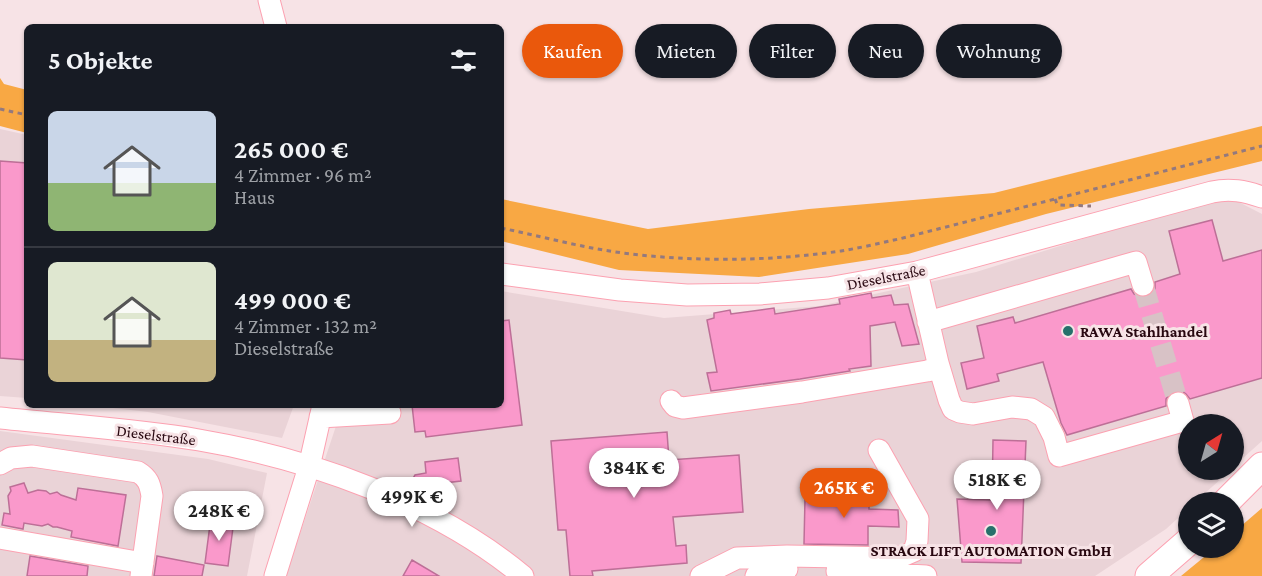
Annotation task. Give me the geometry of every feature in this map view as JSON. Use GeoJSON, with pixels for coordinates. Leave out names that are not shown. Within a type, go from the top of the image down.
{"type":"FeatureCollection","features":[{"type":"Feature","properties":{"kind":"main road"},"geometry":{"type":"LineString","coordinates":[[1236,492],[1262,466]]}},
{"type":"Feature","properties":{"kind":"main road"},"geometry":{"type":"LineString","coordinates":[[1244,500],[1262,487]]}},
{"type":"Feature","properties":{"kind":"main road"},"geometry":{"type":"LineString","coordinates":[[1149,576],[1178,551]]}},
{"type":"Feature","properties":{"kind":"street"},"geometry":{"type":"LineString","coordinates":[[269,0],[275,24]]}},
{"type":"Feature","properties":{"kind":"street","name":"Dieselstraße"},"geometry":{"type":"LineString","coordinates":[[504,273],[620,290],[687,295],[760,294],[828,288],[917,272],[1212,192],[1239,190],[1262,197]]}},
{"type":"Feature","properties":{"kind":"street"},"geometry":{"type":"LineString","coordinates":[[928,322],[1136,262],[1143,285]]}},
{"type":"Feature","properties":{"kind":"street"},"geometry":{"type":"LineString","coordinates":[[917,272],[939,368],[953,409],[973,414],[1012,407],[1031,409],[1044,417],[1054,437],[1059,456],[1183,421],[1178,402]]}},
{"type":"Feature","properties":{"kind":"street"},"geometry":{"type":"LineString","coordinates":[[671,401],[675,406],[682,408],[802,392],[939,368]]}},
{"type":"Feature","properties":{"kind":"street"},"geometry":{"type":"LineString","coordinates":[[275,576],[309,467],[321,411],[390,413]]}},
{"type":"Feature","properties":{"kind":"street","name":"Dieselstraße"},"geometry":{"type":"LineString","coordinates":[[0,418],[199,440],[261,453],[309,467],[415,507],[462,533],[503,569],[523,576]]}},
{"type":"Feature","properties":{"kind":"street"},"geometry":{"type":"LineString","coordinates":[[701,576],[737,558],[787,556],[898,558],[914,551],[918,541],[918,519],[879,450]]}},
{"type":"Feature","properties":{"kind":"street"},"geometry":{"type":"LineString","coordinates":[[0,464],[11,458],[32,456],[138,472],[147,477],[152,496],[142,569],[0,538]]}},
{"type":"Feature","properties":{"kind":"street"},"geometry":{"type":"LineString","coordinates":[[756,576],[768,568],[926,576]]}},
{"type":"Feature","properties":{"kind":"path"},"geometry":{"type":"LineString","coordinates":[[0,109],[24,114]]}},
{"type":"Feature","properties":{"kind":"path"},"geometry":{"type":"LineString","coordinates":[[504,229],[631,254],[718,260],[842,251],[899,239],[1262,146]]}},
{"type":"Feature","properties":{"kind":"path"},"geometry":{"type":"LineString","coordinates":[[1055,199],[1060,205],[1094,207]]}},
{"type":"Feature","properties":{"kind":"shaded area"},"geometry":{"type":"Polygon","coordinates":[[[0,78],[4,84],[24,89],[24,132],[0,126],[0,78]]]}},
{"type":"Feature","properties":{"kind":"shaded area"},"geometry":{"type":"Polygon","coordinates":[[[1262,126],[1262,161],[1046,214],[908,254],[759,277],[619,270],[504,242],[504,200],[648,229],[809,209],[994,193],[1262,126]]]}},
{"type":"Feature","properties":{"kind":"shaded area"},"geometry":{"type":"Polygon","coordinates":[[[0,129],[24,134],[24,398],[0,396],[0,129]]]}},
{"type":"Feature","properties":{"kind":"shaded area"},"geometry":{"type":"Polygon","coordinates":[[[1225,195],[1262,214],[1262,441],[1244,457],[1244,414],[1178,414],[1178,480],[1220,480],[1206,492],[1178,492],[1178,518],[1166,529],[1095,576],[286,576],[342,408],[504,408],[504,291],[664,318],[819,306],[976,272],[1225,195]]]}},
{"type":"Feature","properties":{"kind":"shaded area"},"geometry":{"type":"Polygon","coordinates":[[[113,408],[293,408],[282,438],[148,412],[113,408]]]}},
{"type":"Feature","properties":{"kind":"shaded area"},"geometry":{"type":"Polygon","coordinates":[[[0,431],[208,459],[267,473],[247,576],[0,576],[0,431]]]}},
{"type":"Feature","properties":{"kind":"shaded area"},"geometry":{"type":"Polygon","coordinates":[[[1262,508],[1262,576],[1181,576],[1203,558],[1244,558],[1244,524],[1262,508]]]}},
{"type":"Feature","properties":{"kind":"building"},"geometry":{"type":"Polygon","coordinates":[[[0,161],[24,163],[24,360],[0,358],[0,161]]]}},
{"type":"Feature","properties":{"kind":"building"},"geometry":{"type":"Polygon","coordinates":[[[1212,220],[1223,261],[1262,250],[1262,378],[1190,399],[1182,391],[1174,391],[1166,399],[1166,406],[1067,435],[1061,423],[1043,362],[997,374],[999,381],[967,389],[961,363],[984,358],[977,326],[1013,317],[1015,323],[1131,289],[1140,297],[1147,297],[1153,293],[1155,282],[1180,274],[1169,231],[1212,220]]]}},
{"type":"Feature","properties":{"kind":"building"},"geometry":{"type":"Polygon","coordinates":[[[871,293],[872,298],[891,295],[894,305],[908,304],[919,344],[902,346],[895,322],[870,326],[871,366],[800,379],[711,391],[707,373],[717,372],[707,320],[714,318],[714,313],[730,310],[731,314],[774,308],[775,314],[840,304],[839,299],[871,293]]]}},
{"type":"Feature","properties":{"kind":"building"},"geometry":{"type":"Polygon","coordinates":[[[509,320],[522,425],[426,437],[425,431],[415,432],[412,408],[504,408],[504,321],[509,320]]]}},
{"type":"Feature","properties":{"kind":"building"},"geometry":{"type":"Polygon","coordinates":[[[667,432],[669,460],[739,455],[743,512],[673,517],[676,546],[686,545],[687,563],[592,571],[593,576],[570,576],[566,530],[558,530],[551,441],[667,432]]]}},
{"type":"Feature","properties":{"kind":"building","name":"STRACK LIFT AUTOMATION GmbH"},"geometry":{"type":"Polygon","coordinates":[[[993,440],[1026,441],[1021,563],[962,562],[957,499],[992,500],[993,440]]]}},
{"type":"Feature","properties":{"kind":"building"},"geometry":{"type":"Polygon","coordinates":[[[458,458],[461,481],[408,487],[415,475],[426,473],[425,462],[458,458]]]}},
{"type":"Feature","properties":{"kind":"building"},"geometry":{"type":"Polygon","coordinates":[[[24,483],[28,493],[38,490],[50,494],[57,492],[76,500],[78,488],[126,495],[118,546],[71,537],[72,531],[48,524],[42,526],[24,523],[23,529],[2,525],[4,513],[10,514],[8,496],[11,491],[10,487],[24,483]]]}},
{"type":"Feature","properties":{"kind":"building"},"geometry":{"type":"Polygon","coordinates":[[[821,492],[869,493],[869,509],[898,510],[899,527],[868,526],[868,545],[804,544],[805,498],[821,498],[821,492]]]}},
{"type":"Feature","properties":{"kind":"building"},"geometry":{"type":"Polygon","coordinates":[[[211,517],[234,520],[228,566],[205,563],[211,517]]]}},
{"type":"Feature","properties":{"kind":"building"},"geometry":{"type":"Polygon","coordinates":[[[30,556],[88,566],[87,576],[27,576],[30,556]]]}},
{"type":"Feature","properties":{"kind":"building"},"geometry":{"type":"Polygon","coordinates":[[[157,556],[204,565],[202,576],[154,576],[157,556]]]}},
{"type":"Feature","properties":{"kind":"building"},"geometry":{"type":"Polygon","coordinates":[[[412,560],[439,576],[403,576],[412,560]]]}},
{"type":"Feature","properties":{"kind":"tunnel"},"geometry":{"type":"LineString","coordinates":[[1143,285],[1178,403]]}},
{"type":"Feature","properties":{"kind":"place","name":"RAWA Stahlhandel"},"geometry":{"type":"Point","coordinates":[1068,331]}},
{"type":"Feature","properties":{"kind":"place","name":"STRACK LIFT AUTOMATION GmbH"},"geometry":{"type":"Point","coordinates":[991,531]}}]}
